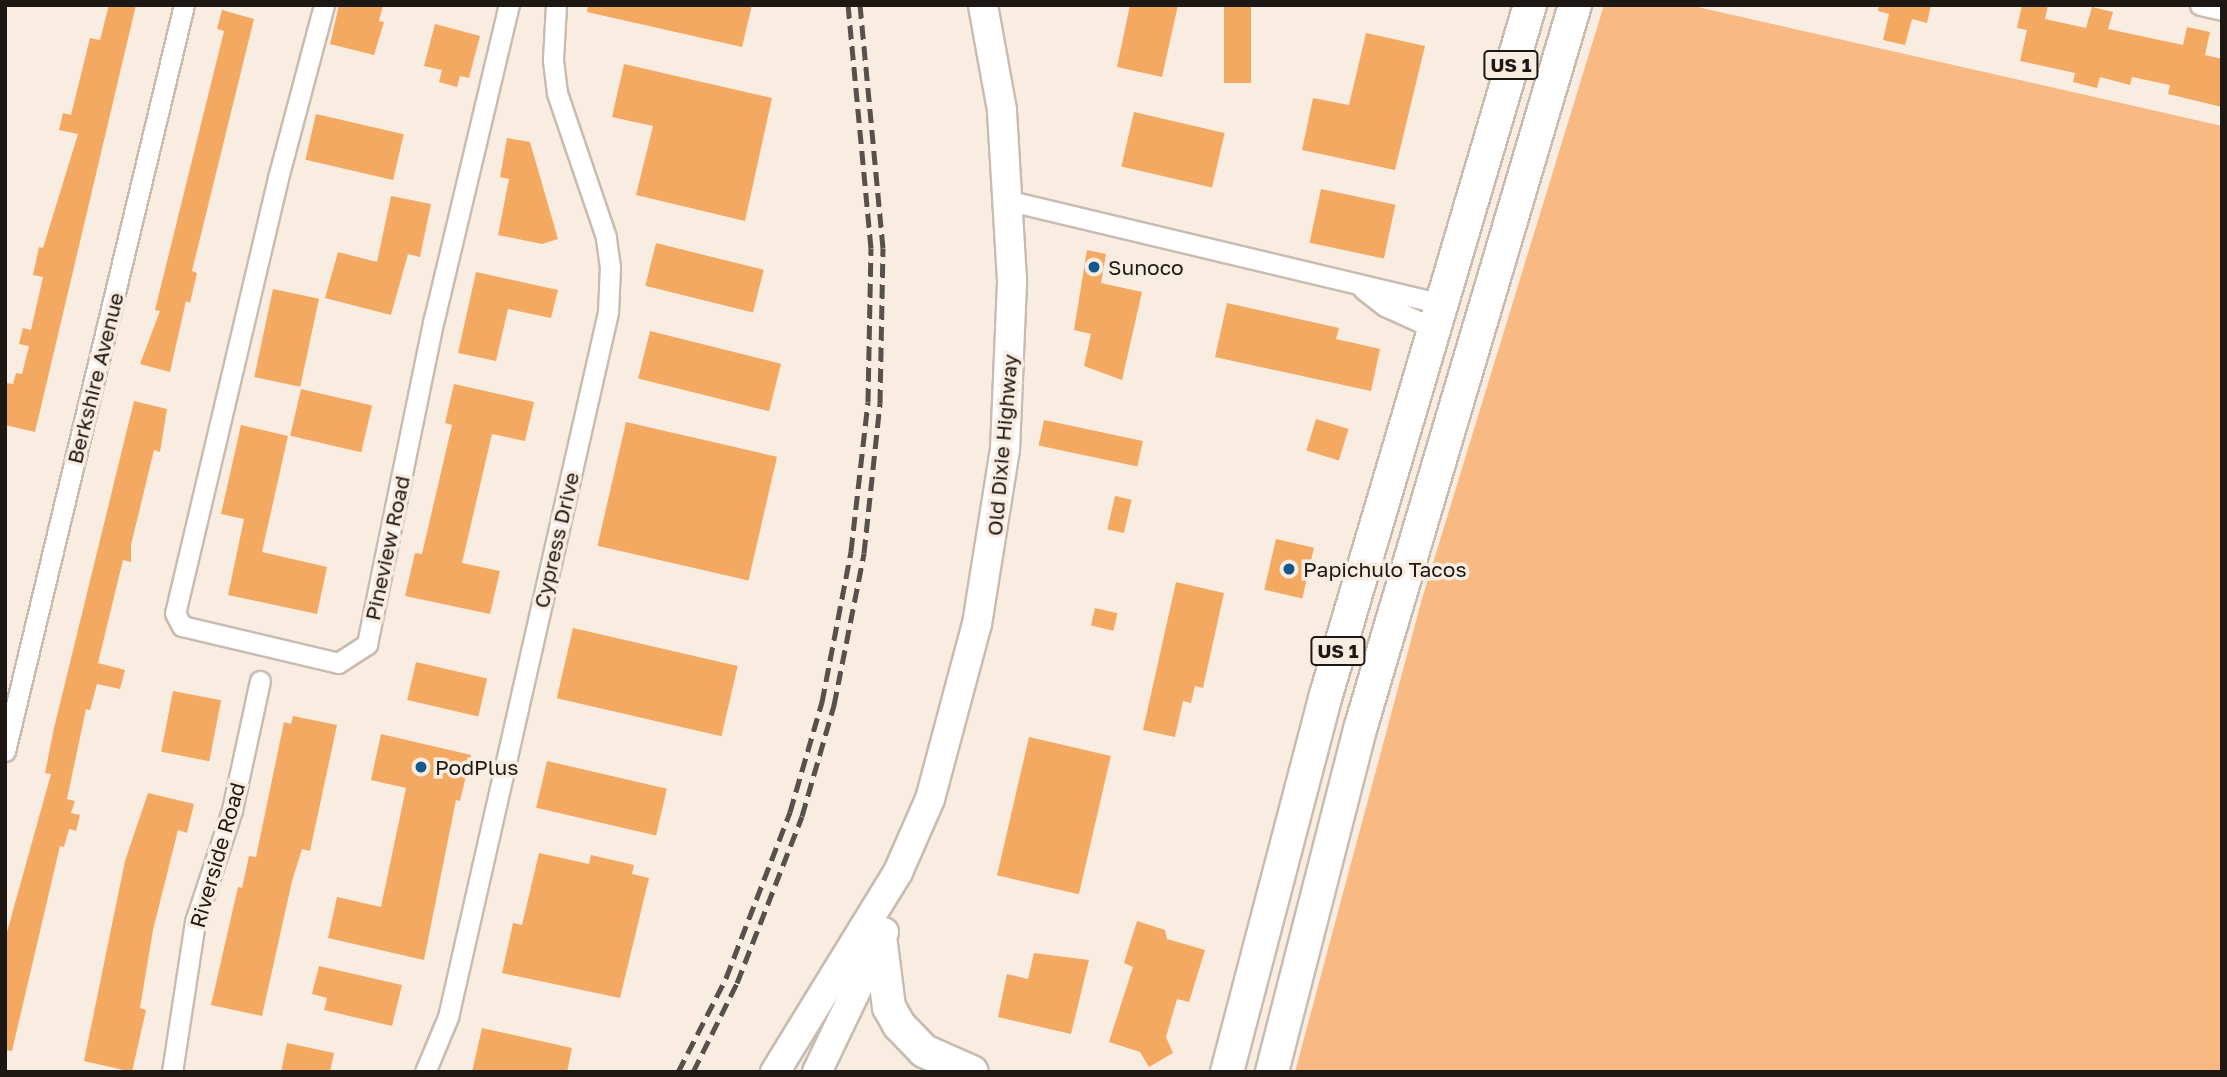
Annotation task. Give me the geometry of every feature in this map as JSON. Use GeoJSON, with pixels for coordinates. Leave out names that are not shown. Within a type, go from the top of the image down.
{"type":"FeatureCollection","features":[{"type":"Feature","properties":{"kind":"main road","name":"US 1"},"geometry":{"type":"LineString","coordinates":[[1227,1072],[1321,712],[1434,315],[1530,5]]}},
{"type":"Feature","properties":{"kind":"main road","name":"US 1"},"geometry":{"type":"LineString","coordinates":[[1272,1072],[1361,726],[1459,387],[1575,5]]}},
{"type":"Feature","properties":{"kind":"main road"},"geometry":{"type":"LineString","coordinates":[[1460,233],[1464,284],[1479,320]]}},
{"type":"Feature","properties":{"kind":"main road"},"geometry":{"type":"LineString","coordinates":[[1434,315],[1454,339],[1459,387]]}},
{"type":"Feature","properties":{"kind":"main road"},"geometry":{"type":"LineString","coordinates":[[881,944],[889,1007],[900,1025],[924,1051],[972,1072]]}},
{"type":"Feature","properties":{"kind":"street","name":"Berkshire Avenue"},"geometry":{"type":"LineString","coordinates":[[5,751],[184,5]]}},
{"type":"Feature","properties":{"kind":"street","name":"Pineview Road"},"geometry":{"type":"LineString","coordinates":[[324,5],[278,178],[175,613],[182,626],[338,663],[367,644],[434,319],[509,5]]}},
{"type":"Feature","properties":{"kind":"street","name":"Cypress Drive"},"geometry":{"type":"LineString","coordinates":[[425,1072],[448,1017],[608,312],[611,274],[606,237],[557,93],[553,59],[556,5]]}},
{"type":"Feature","properties":{"kind":"street","name":"Old Dixie Highway"},"geometry":{"type":"LineString","coordinates":[[775,1072],[898,872],[930,799],[956,712],[994,534],[1011,365],[1010,201],[1002,110],[983,5]]}},
{"type":"Feature","properties":{"kind":"street"},"geometry":{"type":"LineString","coordinates":[[2200,5],[2222,10]]}},
{"type":"Feature","properties":{"kind":"street"},"geometry":{"type":"LineString","coordinates":[[1010,201],[1356,284],[1434,315]]}},
{"type":"Feature","properties":{"kind":"street","name":"Riverside Road"},"geometry":{"type":"LineString","coordinates":[[172,1072],[195,922],[232,810],[261,681]]}},
{"type":"Feature","properties":{"kind":"street","name":"Old Dixie Highway"},"geometry":{"type":"LineString","coordinates":[[817,1072],[881,944],[898,872]]}},
{"type":"Feature","properties":{"kind":"street"},"geometry":{"type":"LineString","coordinates":[[789,1072],[835,974]]}},
{"type":"Feature","properties":{"kind":"shaded area"},"geometry":{"type":"Polygon","coordinates":[[[1604,5],[1689,5],[2222,126],[2222,1072],[1295,1072],[1422,599],[1604,5]]]}},
{"type":"Feature","properties":{"kind":"building"},"geometry":{"type":"Polygon","coordinates":[[[109,5],[136,5],[35,432],[5,425],[5,383],[13,384],[16,373],[22,374],[29,346],[19,344],[23,328],[31,330],[43,277],[33,275],[39,247],[43,248],[78,134],[59,130],[63,113],[71,115],[90,38],[100,40],[109,5]]]}},
{"type":"Feature","properties":{"kind":"building"},"geometry":{"type":"Polygon","coordinates":[[[339,5],[383,5],[379,21],[384,22],[374,55],[330,44],[339,5]]]}},
{"type":"Feature","properties":{"kind":"building"},"geometry":{"type":"Polygon","coordinates":[[[588,5],[752,5],[742,47],[587,12],[588,5]]]}},
{"type":"Feature","properties":{"kind":"building"},"geometry":{"type":"Polygon","coordinates":[[[1130,5],[1178,5],[1162,77],[1117,67],[1130,5]]]}},
{"type":"Feature","properties":{"kind":"building"},"geometry":{"type":"Polygon","coordinates":[[[1224,5],[1251,5],[1251,83],[1224,83],[1224,5]]]}},
{"type":"Feature","properties":{"kind":"building"},"geometry":{"type":"Polygon","coordinates":[[[1879,5],[1931,5],[1927,23],[1912,19],[1905,45],[1883,40],[1889,14],[1878,11],[1879,5]]]}},
{"type":"Feature","properties":{"kind":"building"},"geometry":{"type":"Polygon","coordinates":[[[2022,5],[2048,5],[2045,19],[2086,28],[2092,7],[2113,12],[2108,29],[2183,45],[2187,27],[2210,32],[2205,55],[2222,59],[2222,107],[2168,94],[2170,85],[2132,77],[2130,85],[2100,77],[2097,88],[2073,82],[2075,73],[2020,61],[2027,30],[2017,28],[2022,5]]]}},
{"type":"Feature","properties":{"kind":"building"},"geometry":{"type":"Polygon","coordinates":[[[222,10],[254,19],[192,271],[197,273],[190,303],[186,301],[170,372],[140,364],[160,311],[155,310],[224,31],[217,29],[222,10]]]}},
{"type":"Feature","properties":{"kind":"building"},"geometry":{"type":"Polygon","coordinates":[[[435,24],[480,36],[469,78],[460,76],[457,87],[439,82],[442,70],[424,66],[435,24]]]}},
{"type":"Feature","properties":{"kind":"building"},"geometry":{"type":"Polygon","coordinates":[[[1366,33],[1425,46],[1395,170],[1302,150],[1313,98],[1349,105],[1366,33]]]}},
{"type":"Feature","properties":{"kind":"building"},"geometry":{"type":"Polygon","coordinates":[[[624,64],[772,98],[745,221],[636,195],[653,126],[612,117],[624,64]]]}},
{"type":"Feature","properties":{"kind":"building"},"geometry":{"type":"Polygon","coordinates":[[[1134,112],[1225,133],[1212,187],[1121,167],[1134,112]]]}},
{"type":"Feature","properties":{"kind":"building"},"geometry":{"type":"Polygon","coordinates":[[[316,114],[404,134],[393,180],[305,160],[316,114]]]}},
{"type":"Feature","properties":{"kind":"building"},"geometry":{"type":"Polygon","coordinates":[[[507,138],[530,142],[558,239],[542,244],[498,235],[509,179],[500,177],[507,138]]]}},
{"type":"Feature","properties":{"kind":"building"},"geometry":{"type":"Polygon","coordinates":[[[1321,189],[1395,205],[1384,259],[1310,243],[1321,189]]]}},
{"type":"Feature","properties":{"kind":"building"},"geometry":{"type":"Polygon","coordinates":[[[391,196],[431,204],[420,257],[408,254],[391,315],[325,298],[338,252],[377,262],[391,196]]]}},
{"type":"Feature","properties":{"kind":"building"},"geometry":{"type":"Polygon","coordinates":[[[656,243],[764,270],[753,313],[645,286],[656,243]]]}},
{"type":"Feature","properties":{"kind":"building"},"geometry":{"type":"Polygon","coordinates":[[[1087,250],[1106,254],[1101,283],[1142,292],[1122,380],[1084,366],[1091,334],[1074,330],[1087,250]]]}},
{"type":"Feature","properties":{"kind":"building"},"geometry":{"type":"Polygon","coordinates":[[[476,272],[558,290],[551,318],[508,309],[496,361],[458,353],[476,272]]]}},
{"type":"Feature","properties":{"kind":"building"},"geometry":{"type":"Polygon","coordinates":[[[273,289],[319,299],[300,387],[254,377],[273,289]]]}},
{"type":"Feature","properties":{"kind":"building"},"geometry":{"type":"Polygon","coordinates":[[[1227,303],[1339,328],[1336,339],[1380,349],[1371,391],[1215,357],[1227,303]]]}},
{"type":"Feature","properties":{"kind":"building"},"geometry":{"type":"Polygon","coordinates":[[[650,331],[781,364],[769,411],[638,379],[650,331]]]}},
{"type":"Feature","properties":{"kind":"building"},"geometry":{"type":"Polygon","coordinates":[[[454,384],[534,402],[525,441],[492,434],[462,563],[500,571],[490,614],[405,596],[415,553],[422,554],[452,425],[445,423],[454,384]]]}},
{"type":"Feature","properties":{"kind":"building"},"geometry":{"type":"Polygon","coordinates":[[[301,389],[372,405],[361,452],[290,436],[301,389]]]}},
{"type":"Feature","properties":{"kind":"building"},"geometry":{"type":"Polygon","coordinates":[[[134,401],[167,409],[160,452],[154,450],[131,545],[131,562],[123,560],[98,663],[125,670],[120,689],[97,684],[90,710],[86,709],[67,799],[75,801],[71,813],[80,815],[76,831],[69,829],[64,847],[60,846],[12,1051],[5,1050],[5,939],[51,774],[45,773],[54,728],[134,401]]]}},
{"type":"Feature","properties":{"kind":"building"},"geometry":{"type":"Polygon","coordinates":[[[1316,419],[1349,429],[1339,460],[1306,451],[1316,419]]]}},
{"type":"Feature","properties":{"kind":"building"},"geometry":{"type":"Polygon","coordinates":[[[1044,420],[1143,441],[1137,466],[1039,445],[1044,420]]]}},
{"type":"Feature","properties":{"kind":"building"},"geometry":{"type":"Polygon","coordinates":[[[626,422],[777,457],[748,581],[597,546],[626,422]]]}},
{"type":"Feature","properties":{"kind":"building"},"geometry":{"type":"Polygon","coordinates":[[[241,425],[288,436],[262,552],[327,567],[317,614],[228,595],[244,519],[221,514],[241,425]]]}},
{"type":"Feature","properties":{"kind":"building"},"geometry":{"type":"Polygon","coordinates":[[[1115,496],[1132,500],[1124,533],[1107,529],[1115,496]]]}},
{"type":"Feature","properties":{"kind":"building","name":"Papichulo Tacos"},"geometry":{"type":"Polygon","coordinates":[[[1276,539],[1314,548],[1302,598],[1264,590],[1276,539]]]}},
{"type":"Feature","properties":{"kind":"building"},"geometry":{"type":"Polygon","coordinates":[[[1176,582],[1224,593],[1203,688],[1195,686],[1191,703],[1183,701],[1175,737],[1143,730],[1176,582]]]}},
{"type":"Feature","properties":{"kind":"building"},"geometry":{"type":"Polygon","coordinates":[[[1095,608],[1117,613],[1113,631],[1091,626],[1095,608]]]}},
{"type":"Feature","properties":{"kind":"building"},"geometry":{"type":"Polygon","coordinates":[[[573,628],[738,666],[721,736],[557,698],[573,628]]]}},
{"type":"Feature","properties":{"kind":"building"},"geometry":{"type":"Polygon","coordinates":[[[416,662],[487,678],[478,716],[407,700],[416,662]]]}},
{"type":"Feature","properties":{"kind":"building"},"geometry":{"type":"Polygon","coordinates":[[[173,691],[221,700],[209,761],[161,752],[173,691]]]}},
{"type":"Feature","properties":{"kind":"building"},"geometry":{"type":"Polygon","coordinates":[[[293,716],[337,725],[310,851],[302,849],[292,881],[262,1016],[211,1005],[238,887],[242,888],[249,856],[256,857],[284,722],[291,724],[293,716]]]}},
{"type":"Feature","properties":{"kind":"building"},"geometry":{"type":"Polygon","coordinates":[[[381,734],[471,755],[460,801],[456,800],[424,960],[328,938],[337,897],[381,907],[406,788],[371,780],[381,734]]]}},
{"type":"Feature","properties":{"kind":"building"},"geometry":{"type":"Polygon","coordinates":[[[1029,737],[1111,756],[1079,894],[997,875],[1029,737]]]}},
{"type":"Feature","properties":{"kind":"building"},"geometry":{"type":"Polygon","coordinates":[[[547,761],[667,789],[656,835],[536,808],[547,761]]]}},
{"type":"Feature","properties":{"kind":"building"},"geometry":{"type":"Polygon","coordinates":[[[148,793],[194,804],[187,833],[178,830],[153,930],[140,1008],[146,1010],[132,1072],[84,1061],[125,861],[148,793]]]}},
{"type":"Feature","properties":{"kind":"building"},"geometry":{"type":"Polygon","coordinates":[[[539,853],[589,864],[591,855],[634,865],[632,874],[649,878],[620,998],[502,973],[513,923],[522,925],[539,853]]]}},
{"type":"Feature","properties":{"kind":"building"},"geometry":{"type":"Polygon","coordinates":[[[1137,921],[1165,930],[1167,939],[1205,950],[1189,1002],[1177,999],[1166,1037],[1173,1053],[1149,1067],[1140,1052],[1109,1042],[1133,967],[1124,963],[1137,921]]]}},
{"type":"Feature","properties":{"kind":"building"},"geometry":{"type":"Polygon","coordinates":[[[1034,953],[1089,960],[1071,1034],[998,1017],[1007,974],[1028,979],[1034,953]]]}},
{"type":"Feature","properties":{"kind":"building"},"geometry":{"type":"Polygon","coordinates":[[[319,966],[402,985],[392,1026],[324,1010],[327,998],[312,994],[319,966]]]}},
{"type":"Feature","properties":{"kind":"building"},"geometry":{"type":"Polygon","coordinates":[[[482,1028],[572,1048],[567,1072],[472,1072],[482,1028]]]}},
{"type":"Feature","properties":{"kind":"building"},"geometry":{"type":"Polygon","coordinates":[[[287,1043],[334,1053],[330,1072],[281,1072],[287,1043]]]}},
{"type":"Feature","properties":{"kind":"railway"},"geometry":{"type":"LineString","coordinates":[[678,1072],[726,978],[790,812],[822,702],[851,551],[868,402],[871,248],[848,5]]}},
{"type":"Feature","properties":{"kind":"railway"},"geometry":{"type":"LineString","coordinates":[[693,1072],[737,983],[802,816],[834,705],[864,553],[880,403],[883,248],[860,5]]}},
{"type":"Feature","properties":{"kind":"place","name":"Sunoco"},"geometry":{"type":"Point","coordinates":[1094,267]}},
{"type":"Feature","properties":{"kind":"place","name":"Papichulo Tacos"},"geometry":{"type":"Point","coordinates":[1289,569]}},
{"type":"Feature","properties":{"kind":"place","name":"PodPlus"},"geometry":{"type":"Point","coordinates":[421,767]}}]}
